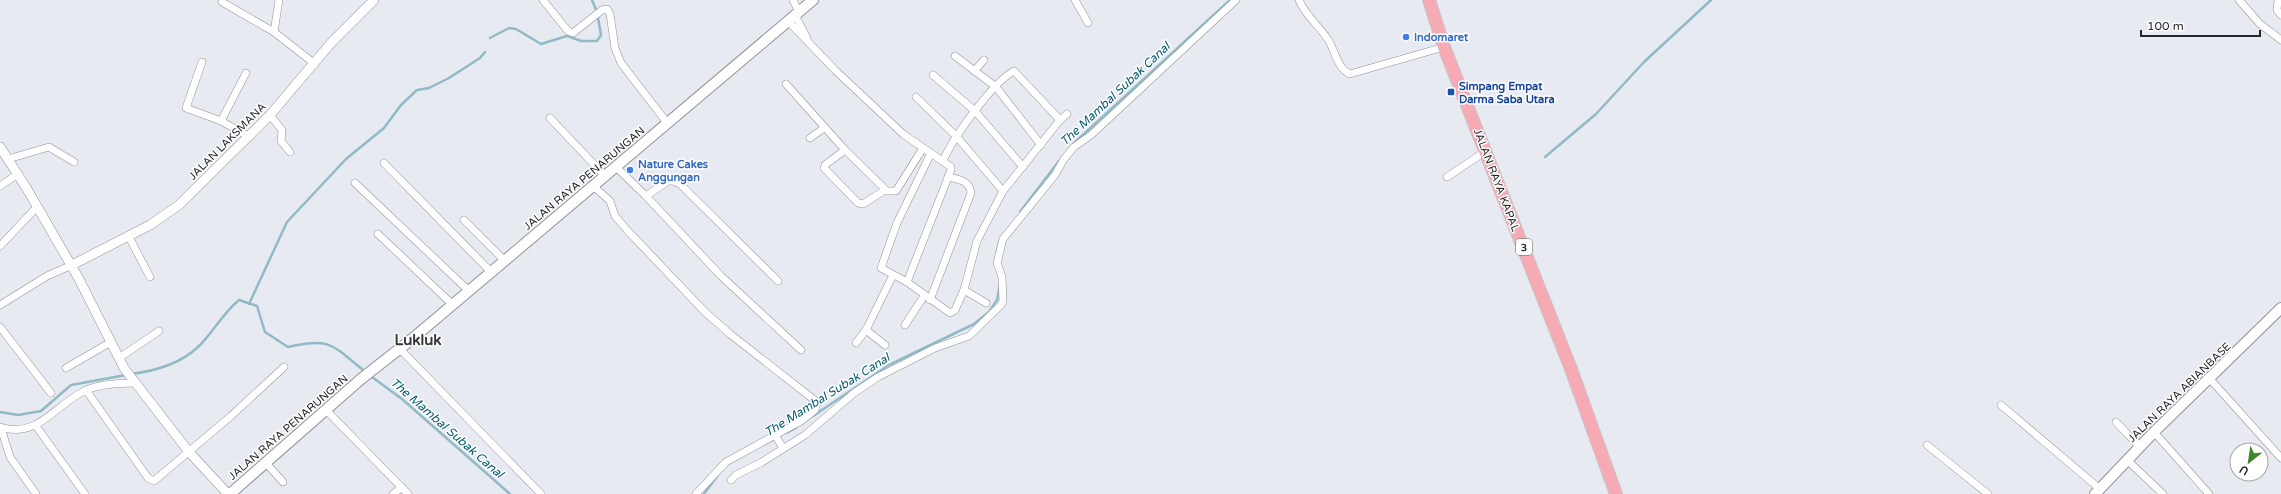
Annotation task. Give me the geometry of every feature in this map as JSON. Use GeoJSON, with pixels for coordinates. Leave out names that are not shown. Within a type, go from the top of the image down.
{"type":"FeatureCollection","features":[{"type":"Feature","properties":{"kind":"highway","name":"JALAN RAYA KAPAL"},"geometry":{"type":"LineString","coordinates":[[1429,0],[1444,47],[1571,369],[1616,494]]}},
{"type":"Feature","properties":{"kind":"main road","name":"JALAN RAYA PENARUNGAN"},"geometry":{"type":"LineString","coordinates":[[229,494],[366,375],[400,349],[813,0]]}},
{"type":"Feature","properties":{"kind":"main road","name":"JALAN RAYA ABIANBASE"},"geometry":{"type":"LineString","coordinates":[[2097,491],[2154,432],[2210,379],[2281,308]]}},
{"type":"Feature","properties":{"kind":"street"},"geometry":{"type":"LineString","coordinates":[[274,32],[279,0]]}},
{"type":"Feature","properties":{"kind":"street","name":"JALAN LAKSMANA"},"geometry":{"type":"LineString","coordinates":[[70,266],[129,237],[150,225],[179,205],[250,137],[315,64],[331,43],[374,0]]}},
{"type":"Feature","properties":{"kind":"street"},"geometry":{"type":"LineString","coordinates":[[543,0],[568,31],[573,33],[602,10],[607,9],[610,14],[615,48],[621,63],[668,124]]}},
{"type":"Feature","properties":{"kind":"street"},"geometry":{"type":"LineString","coordinates":[[793,0],[794,16],[809,42],[835,70],[903,134],[943,161],[951,169],[908,282]]}},
{"type":"Feature","properties":{"kind":"street"},"geometry":{"type":"LineString","coordinates":[[1075,0],[1088,23]]}},
{"type":"Feature","properties":{"kind":"street"},"geometry":{"type":"LineString","coordinates":[[731,480],[736,475],[762,462],[805,435],[854,393],[878,377],[935,348],[969,336],[994,313],[1003,301],[1002,278],[997,263],[999,248],[1029,206],[1055,174],[1064,158],[1074,147],[1091,135],[1236,0]]}},
{"type":"Feature","properties":{"kind":"street"},"geometry":{"type":"LineString","coordinates":[[1299,0],[1304,12],[1327,38],[1343,70],[1346,73],[1350,74],[1444,47]]}},
{"type":"Feature","properties":{"kind":"street"},"geometry":{"type":"LineString","coordinates":[[2239,0],[2260,24],[2281,40]]}},
{"type":"Feature","properties":{"kind":"street"},"geometry":{"type":"LineString","coordinates":[[2277,0],[2277,10],[2281,15]]}},
{"type":"Feature","properties":{"kind":"street"},"geometry":{"type":"LineString","coordinates":[[222,2],[274,32],[315,64]]}},
{"type":"Feature","properties":{"kind":"street"},"geometry":{"type":"LineString","coordinates":[[955,56],[996,88],[1041,145]]}},
{"type":"Feature","properties":{"kind":"street"},"geometry":{"type":"LineString","coordinates":[[974,71],[984,60]]}},
{"type":"Feature","properties":{"kind":"street"},"geometry":{"type":"LineString","coordinates":[[202,62],[185,107],[222,121],[250,137]]}},
{"type":"Feature","properties":{"kind":"street"},"geometry":{"type":"LineString","coordinates":[[943,161],[956,136],[974,111],[1012,72],[1016,71],[1060,120]]}},
{"type":"Feature","properties":{"kind":"street"},"geometry":{"type":"LineString","coordinates":[[222,121],[246,73]]}},
{"type":"Feature","properties":{"kind":"street"},"geometry":{"type":"LineString","coordinates":[[933,75],[974,111],[1023,167]]}},
{"type":"Feature","properties":{"kind":"street"},"geometry":{"type":"LineString","coordinates":[[786,84],[824,128],[885,190],[891,192],[896,191],[923,148]]}},
{"type":"Feature","properties":{"kind":"street"},"geometry":{"type":"LineString","coordinates":[[916,97],[956,136],[1003,191]]}},
{"type":"Feature","properties":{"kind":"street"},"geometry":{"type":"LineString","coordinates":[[931,153],[897,223],[881,264],[884,270],[908,282],[924,296],[950,313],[955,310],[964,290],[977,241],[1003,191],[1060,120],[1067,114]]}},
{"type":"Feature","properties":{"kind":"street"},"geometry":{"type":"LineString","coordinates":[[270,115],[282,130],[281,141],[290,152]]}},
{"type":"Feature","properties":{"kind":"street"},"geometry":{"type":"LineString","coordinates":[[550,118],[605,176]]}},
{"type":"Feature","properties":{"kind":"street"},"geometry":{"type":"LineString","coordinates":[[810,138],[824,128]]}},
{"type":"Feature","properties":{"kind":"street"},"geometry":{"type":"LineString","coordinates":[[0,146],[18,174],[70,266],[124,368],[189,452],[229,494]]}},
{"type":"Feature","properties":{"kind":"street"},"geometry":{"type":"LineString","coordinates":[[8,159],[49,147],[74,162]]}},
{"type":"Feature","properties":{"kind":"street"},"geometry":{"type":"LineString","coordinates":[[845,150],[826,163],[824,168],[858,203],[863,204],[885,190]]}},
{"type":"Feature","properties":{"kind":"street"},"geometry":{"type":"LineString","coordinates":[[1447,177],[1486,151]]}},
{"type":"Feature","properties":{"kind":"street"},"geometry":{"type":"LineString","coordinates":[[384,163],[491,272]]}},
{"type":"Feature","properties":{"kind":"street"},"geometry":{"type":"LineString","coordinates":[[616,167],[646,196],[721,276],[801,350]]}},
{"type":"Feature","properties":{"kind":"street"},"geometry":{"type":"LineString","coordinates":[[0,186],[18,174]]}},
{"type":"Feature","properties":{"kind":"street"},"geometry":{"type":"LineString","coordinates":[[930,300],[972,194],[971,187],[967,183],[948,177]]}},
{"type":"Feature","properties":{"kind":"street"},"geometry":{"type":"LineString","coordinates":[[646,196],[668,181],[680,184],[778,281]]}},
{"type":"Feature","properties":{"kind":"street"},"geometry":{"type":"LineString","coordinates":[[355,182],[469,291]]}},
{"type":"Feature","properties":{"kind":"street"},"geometry":{"type":"LineString","coordinates":[[593,186],[610,201],[615,216],[627,230],[706,312],[759,358],[815,399],[816,408],[811,413],[723,464],[696,494]]}},
{"type":"Feature","properties":{"kind":"street"},"geometry":{"type":"LineString","coordinates":[[0,246],[37,207]]}},
{"type":"Feature","properties":{"kind":"street"},"geometry":{"type":"LineString","coordinates":[[464,220],[504,261]]}},
{"type":"Feature","properties":{"kind":"street"},"geometry":{"type":"LineString","coordinates":[[378,234],[453,304]]}},
{"type":"Feature","properties":{"kind":"street"},"geometry":{"type":"LineString","coordinates":[[129,237],[150,277]]}},
{"type":"Feature","properties":{"kind":"street"},"geometry":{"type":"LineString","coordinates":[[0,305],[47,276],[70,266]]}},
{"type":"Feature","properties":{"kind":"street"},"geometry":{"type":"LineString","coordinates":[[856,342],[866,330],[893,275]]}},
{"type":"Feature","properties":{"kind":"street"},"geometry":{"type":"LineString","coordinates":[[964,290],[986,303]]}},
{"type":"Feature","properties":{"kind":"street"},"geometry":{"type":"LineString","coordinates":[[905,325],[924,296]]}},
{"type":"Feature","properties":{"kind":"street"},"geometry":{"type":"LineString","coordinates":[[0,327],[51,393]]}},
{"type":"Feature","properties":{"kind":"street"},"geometry":{"type":"LineString","coordinates":[[866,330],[885,345]]}},
{"type":"Feature","properties":{"kind":"street"},"geometry":{"type":"LineString","coordinates":[[119,358],[159,331]]}},
{"type":"Feature","properties":{"kind":"street"},"geometry":{"type":"LineString","coordinates":[[66,368],[111,342]]}},
{"type":"Feature","properties":{"kind":"street"},"geometry":{"type":"LineString","coordinates":[[400,349],[541,494]]}},
{"type":"Feature","properties":{"kind":"street"},"geometry":{"type":"LineString","coordinates":[[86,390],[150,480],[157,479],[284,367]]}},
{"type":"Feature","properties":{"kind":"street"},"geometry":{"type":"LineString","coordinates":[[2210,379],[2281,458]]}},
{"type":"Feature","properties":{"kind":"street"},"geometry":{"type":"LineString","coordinates":[[36,494],[10,457],[1,427],[21,430],[36,426],[63,404],[86,390],[104,385],[133,381]]}},
{"type":"Feature","properties":{"kind":"street"},"geometry":{"type":"LineString","coordinates":[[2000,405],[2097,491]]}},
{"type":"Feature","properties":{"kind":"street"},"geometry":{"type":"LineString","coordinates":[[326,410],[408,494]]}},
{"type":"Feature","properties":{"kind":"street"},"geometry":{"type":"LineString","coordinates":[[2116,422],[2140,447]]}},
{"type":"Feature","properties":{"kind":"street"},"geometry":{"type":"LineString","coordinates":[[36,426],[85,494]]}},
{"type":"Feature","properties":{"kind":"street"},"geometry":{"type":"LineString","coordinates":[[2154,432],[2209,494]]}},
{"type":"Feature","properties":{"kind":"street"},"geometry":{"type":"LineString","coordinates":[[775,435],[783,448]]}},
{"type":"Feature","properties":{"kind":"street"},"geometry":{"type":"LineString","coordinates":[[1927,445],[1988,494]]}},
{"type":"Feature","properties":{"kind":"street"},"geometry":{"type":"LineString","coordinates":[[2127,460],[2163,494]]}},
{"type":"Feature","properties":{"kind":"street"},"geometry":{"type":"LineString","coordinates":[[266,463],[283,482]]}},
{"type":"Feature","properties":{"kind":"street"},"geometry":{"type":"LineString","coordinates":[[393,494],[402,487]]}},
{"type":"Feature","properties":{"kind":"waterway"},"geometry":{"type":"LineString","coordinates":[[592,0],[597,12]]}},
{"type":"Feature","properties":{"kind":"waterway","name":"The Mambal Subak Canal"},"geometry":{"type":"LineString","coordinates":[[1073,144],[1230,0]]}},
{"type":"Feature","properties":{"kind":"waterway"},"geometry":{"type":"LineString","coordinates":[[1545,157],[1596,114],[1644,62],[1711,0]]}},
{"type":"Feature","properties":{"kind":"waterway"},"geometry":{"type":"LineString","coordinates":[[490,38],[509,28],[516,29],[541,44],[567,36],[581,41],[597,41],[601,35],[598,18]]}},
{"type":"Feature","properties":{"kind":"waterway"},"geometry":{"type":"LineString","coordinates":[[249,304],[287,222],[346,159],[384,128],[401,105],[417,90],[429,88],[449,78],[480,58],[485,52]]}},
{"type":"Feature","properties":{"kind":"waterway","name":"The Mambal Subak Canal"},"geometry":{"type":"LineString","coordinates":[[1020,212],[1059,161]]}},
{"type":"Feature","properties":{"kind":"waterway","name":"The Mambal Subak Canal"},"geometry":{"type":"LineString","coordinates":[[996,255],[999,243]]}},
{"type":"Feature","properties":{"kind":"waterway","name":"The Mambal Subak Canal"},"geometry":{"type":"LineString","coordinates":[[813,416],[889,365],[974,324],[989,312],[997,300],[1000,285]]}},
{"type":"Feature","properties":{"kind":"waterway","name":"The Mambal Subak Canal"},"geometry":{"type":"LineString","coordinates":[[131,374],[167,366],[191,353],[204,341],[227,312],[239,300],[257,306],[265,332],[288,347],[313,343],[330,345],[344,354],[363,370]]}},
{"type":"Feature","properties":{"kind":"waterway","name":"The Mambal Subak Canal"},"geometry":{"type":"LineString","coordinates":[[0,412],[18,415],[41,411],[71,385],[126,375]]}},
{"type":"Feature","properties":{"kind":"waterway","name":"The Mambal Subak Canal"},"geometry":{"type":"LineString","coordinates":[[372,377],[402,399],[510,494]]}},
{"type":"Feature","properties":{"kind":"waterway","name":"The Mambal Subak Canal"},"geometry":{"type":"LineString","coordinates":[[786,433],[796,428]]}},
{"type":"Feature","properties":{"kind":"waterway","name":"The Mambal Subak Canal"},"geometry":{"type":"LineString","coordinates":[[704,494],[718,475]]}},
{"type":"Feature","properties":{"kind":"place","name":"Indomaret"},"geometry":{"type":"Point","coordinates":[1406,37]}},
{"type":"Feature","properties":{"kind":"place","name":"Simpang Empat Darma Saba Utara"},"geometry":{"type":"Point","coordinates":[1451,92]}},
{"type":"Feature","properties":{"kind":"place","name":"Nature Cakes Anggungan"},"geometry":{"type":"Point","coordinates":[630,170]}},
{"type":"Feature","properties":{"kind":"district","name":"Lukluk"},"geometry":{"type":"Point","coordinates":[418,340]}}]}
